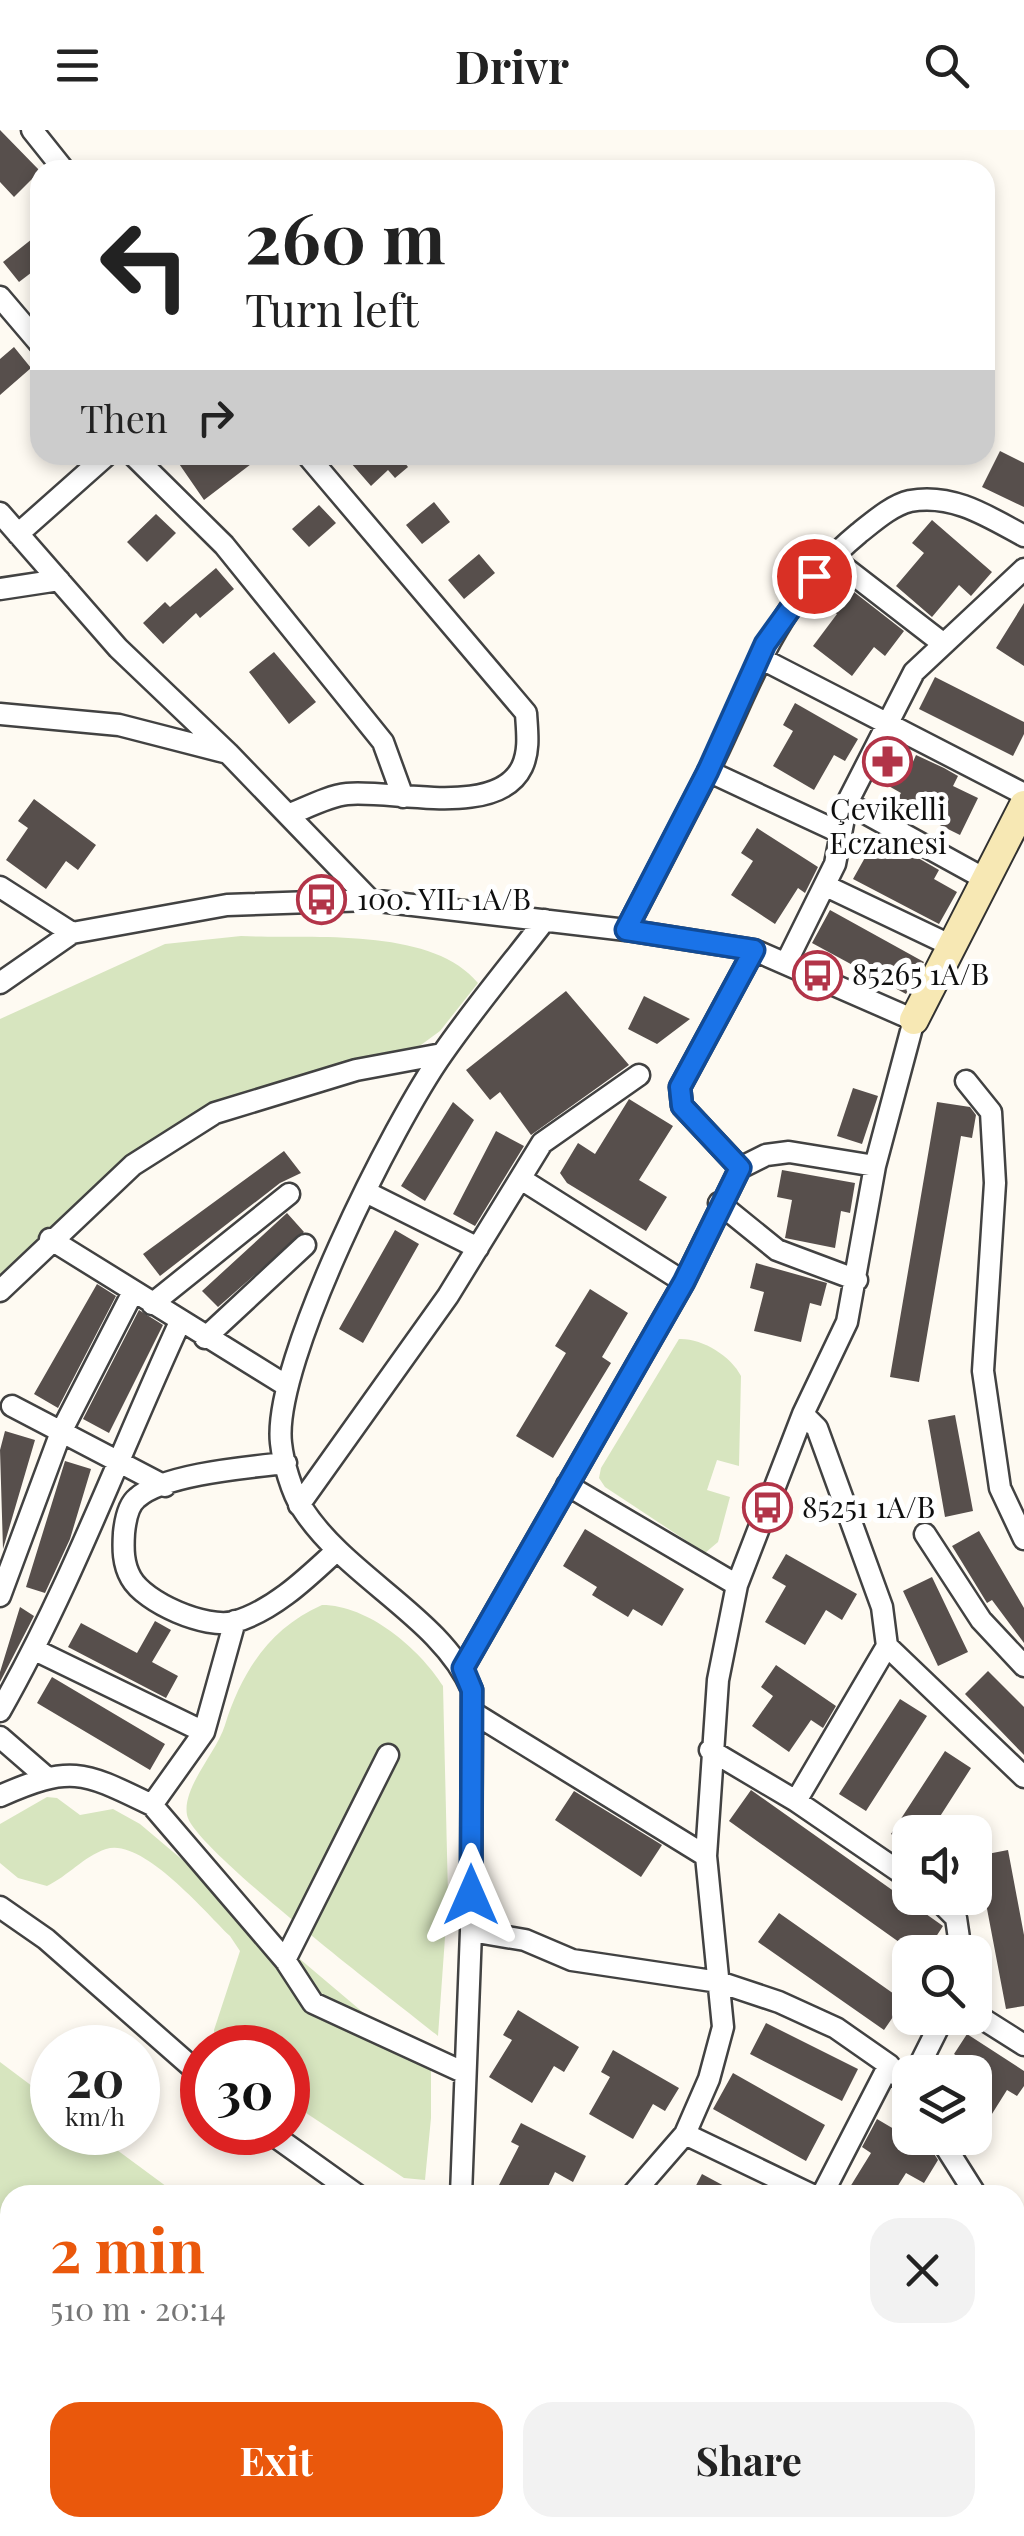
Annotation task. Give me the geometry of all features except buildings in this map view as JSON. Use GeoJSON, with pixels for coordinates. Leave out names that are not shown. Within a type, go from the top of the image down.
{"type":"FeatureCollection","features":[{"type":"Feature","properties":{"kind":"street"},"geometry":{"type":"LineString","coordinates":[[32,130],[56,160]]}},
{"type":"Feature","properties":{"kind":"street"},"geometry":{"type":"LineString","coordinates":[[0,296],[30,332]]}},
{"type":"Feature","properties":{"kind":"street"},"geometry":{"type":"LineString","coordinates":[[18,534],[95,465]]}},
{"type":"Feature","properties":{"kind":"street"},"geometry":{"type":"LineString","coordinates":[[143,465],[224,545],[383,742],[403,797]]}},
{"type":"Feature","properties":{"kind":"street"},"geometry":{"type":"LineString","coordinates":[[288,814],[345,794],[459,800],[500,786],[522,770],[528,745],[526,713],[315,465]]}},
{"type":"Feature","properties":{"kind":"street"},"geometry":{"type":"LineString","coordinates":[[626,930],[708,771],[760,658],[797,596],[831,556],[877,519],[908,501],[945,500],[970,507],[1024,536]]}},
{"type":"Feature","properties":{"kind":"street"},"geometry":{"type":"LineString","coordinates":[[0,513],[118,648],[228,753],[370,900]]}},
{"type":"Feature","properties":{"kind":"street"},"geometry":{"type":"LineString","coordinates":[[831,556],[941,642]]}},
{"type":"Feature","properties":{"kind":"street"},"geometry":{"type":"LineString","coordinates":[[787,961],[826,886],[847,804],[914,672],[941,642],[1024,569]]}},
{"type":"Feature","properties":{"kind":"street"},"geometry":{"type":"LineString","coordinates":[[0,589],[59,580]]}},
{"type":"Feature","properties":{"kind":"street"},"geometry":{"type":"LineString","coordinates":[[760,658],[885,726],[1024,794]]}},
{"type":"Feature","properties":{"kind":"street"},"geometry":{"type":"LineString","coordinates":[[0,714],[119,725],[228,753]]}},
{"type":"Feature","properties":{"kind":"street"},"geometry":{"type":"LineString","coordinates":[[708,771],[842,832]]}},
{"type":"Feature","properties":{"kind":"street"},"geometry":{"type":"LineString","coordinates":[[847,804],[985,878]]}},
{"type":"Feature","properties":{"kind":"street"},"geometry":{"type":"LineString","coordinates":[[641,2185],[685,2134],[709,2079],[723,2028],[706,1856],[710,1750],[737,1585],[803,1414],[847,1322],[858,1280],[874,1166],[914,1020],[1024,804]]}},
{"type":"Feature","properties":{"kind":"street"},"geometry":{"type":"LineString","coordinates":[[826,886],[952,946]]}},
{"type":"Feature","properties":{"kind":"street"},"geometry":{"type":"LineString","coordinates":[[0,887],[72,933]]}},
{"type":"Feature","properties":{"kind":"street"},"geometry":{"type":"LineString","coordinates":[[0,983],[72,933],[227,905],[370,900],[626,930],[754,950],[787,961],[914,1020]]}},
{"type":"Feature","properties":{"kind":"street"},"geometry":{"type":"LineString","coordinates":[[461,2185],[471,1932],[472,1690],[463,1668],[335,1552],[300,1505],[280,1442],[287,1386],[300,1343],[399,1122],[442,1054],[545,920]]}},
{"type":"Feature","properties":{"kind":"street"},"geometry":{"type":"LineString","coordinates":[[740,1168],[682,1106],[680,1087],[754,950]]}},
{"type":"Feature","properties":{"kind":"street"},"geometry":{"type":"LineString","coordinates":[[0,1291],[132,1165],[215,1113],[356,1070],[442,1054]]}},
{"type":"Feature","properties":{"kind":"street"},"geometry":{"type":"LineString","coordinates":[[300,1505],[478,1248],[542,1143],[639,1075]]}},
{"type":"Feature","properties":{"kind":"street"},"geometry":{"type":"LineString","coordinates":[[966,1081],[991,1112],[995,1183],[983,1372],[1000,1488],[1024,1538]]}},
{"type":"Feature","properties":{"kind":"street"},"geometry":{"type":"LineString","coordinates":[[463,1668],[684,1282],[740,1168],[766,1155],[789,1152],[874,1166]]}},
{"type":"Feature","properties":{"kind":"street"},"geometry":{"type":"LineString","coordinates":[[521,1179],[684,1282]]}},
{"type":"Feature","properties":{"kind":"street"},"geometry":{"type":"LineString","coordinates":[[366,1192],[478,1248]]}},
{"type":"Feature","properties":{"kind":"street"},"geometry":{"type":"LineString","coordinates":[[152,1304],[289,1194]]}},
{"type":"Feature","properties":{"kind":"street"},"geometry":{"type":"LineString","coordinates":[[720,1203],[777,1250],[858,1280]]}},
{"type":"Feature","properties":{"kind":"street"},"geometry":{"type":"LineString","coordinates":[[50,1240],[287,1386]]}},
{"type":"Feature","properties":{"kind":"street"},"geometry":{"type":"LineString","coordinates":[[205,1338],[305,1245]]}},
{"type":"Feature","properties":{"kind":"street"},"geometry":{"type":"LineString","coordinates":[[0,1596],[61,1432],[132,1292]]}},
{"type":"Feature","properties":{"kind":"street"},"geometry":{"type":"LineString","coordinates":[[0,1711],[35,1650],[95,1522],[118,1458],[180,1322]]}},
{"type":"Feature","properties":{"kind":"street"},"geometry":{"type":"LineString","coordinates":[[12,1406],[118,1458],[165,1486]]}},
{"type":"Feature","properties":{"kind":"street"},"geometry":{"type":"LineString","coordinates":[[796,1801],[887,1646],[882,1607],[817,1428],[803,1414]]}},
{"type":"Feature","properties":{"kind":"street"},"geometry":{"type":"LineString","coordinates":[[286,1463],[165,1486],[136,1498],[126,1520],[122,1552],[132,1580],[157,1601],[194,1616],[235,1622],[296,1588],[335,1552]]}},
{"type":"Feature","properties":{"kind":"street"},"geometry":{"type":"LineString","coordinates":[[567,1486],[737,1585]]}},
{"type":"Feature","properties":{"kind":"street"},"geometry":{"type":"LineString","coordinates":[[925,1534],[981,1620],[1024,1666]]}},
{"type":"Feature","properties":{"kind":"street"},"geometry":{"type":"LineString","coordinates":[[152,1804],[204,1732],[235,1622]]}},
{"type":"Feature","properties":{"kind":"street"},"geometry":{"type":"LineString","coordinates":[[887,1646],[1024,1777]]}},
{"type":"Feature","properties":{"kind":"street"},"geometry":{"type":"LineString","coordinates":[[35,1650],[204,1732]]}},
{"type":"Feature","properties":{"kind":"street"},"geometry":{"type":"LineString","coordinates":[[472,1712],[706,1856]]}},
{"type":"Feature","properties":{"kind":"street"},"geometry":{"type":"LineString","coordinates":[[0,1738],[44,1776]]}},
{"type":"Feature","properties":{"kind":"street"},"geometry":{"type":"LineString","coordinates":[[710,1750],[796,1801],[892,1867]]}},
{"type":"Feature","properties":{"kind":"street"},"geometry":{"type":"LineString","coordinates":[[284,1960],[388,1755]]}},
{"type":"Feature","properties":{"kind":"street"},"geometry":{"type":"LineString","coordinates":[[0,1796],[44,1776],[71,1773],[100,1779],[152,1804],[284,1960],[312,2003],[465,2073]]}},
{"type":"Feature","properties":{"kind":"street"},"geometry":{"type":"LineString","coordinates":[[0,1906],[46,1939],[180,2057]]}},
{"type":"Feature","properties":{"kind":"street"},"geometry":{"type":"LineString","coordinates":[[471,1932],[525,1940],[572,1960],[718,1982],[780,2002],[836,2028],[892,2068]]}},
{"type":"Feature","properties":{"kind":"street"},"geometry":{"type":"LineString","coordinates":[[992,2025],[1024,2045]]}},
{"type":"Feature","properties":{"kind":"street"},"geometry":{"type":"LineString","coordinates":[[827,2185],[889,2065]]}},
{"type":"Feature","properties":{"kind":"street"},"geometry":{"type":"LineString","coordinates":[[685,2134],[791,2185]]}},
{"type":"Feature","properties":{"kind":"street"},"geometry":{"type":"LineString","coordinates":[[301,2155],[342,2185]]}},
{"type":"Feature","properties":{"kind":"street"},"geometry":{"type":"LineString","coordinates":[[951,2155],[970,2185]]}},
{"type":"Feature","properties":{"kind":"green space"},"geometry":{"type":"Polygon","coordinates":[[[241,936],[334,937],[401,944],[431,952],[457,965],[478,983],[440,1031],[410,1053],[173,1136],[97,1203],[0,1302],[0,1019],[165,944],[241,936]]]}},
{"type":"Feature","properties":{"kind":"green space"},"geometry":{"type":"Polygon","coordinates":[[[679,1339],[715,1350],[741,1376],[739,1466],[717,1460],[707,1490],[730,1497],[718,1542],[705,1553],[605,1487],[599,1478],[601,1468],[679,1339]]]}},
{"type":"Feature","properties":{"kind":"green space"},"geometry":{"type":"Polygon","coordinates":[[[322,1605],[357,1612],[391,1631],[420,1657],[443,1686],[448,1895],[438,2036],[259,1891],[198,1833],[187,1815],[195,1781],[221,1735],[249,1669],[287,1626],[322,1605]]]}},
{"type":"Feature","properties":{"kind":"green space"},"geometry":{"type":"Polygon","coordinates":[[[47,1797],[57,1798],[80,1815],[113,1809],[140,1824],[372,2020],[431,2060],[425,2180],[404,2178],[310,2116],[310,2025],[216,2025],[240,1951],[230,1936],[172,1879],[137,1854],[121,1848],[106,1849],[90,1857],[47,1886],[18,1878],[0,1863],[0,1824],[47,1797]]]}},
{"type":"Feature","properties":{"kind":"green space"},"geometry":{"type":"Polygon","coordinates":[[[0,2062],[30,2084],[30,2155],[124,2155],[164,2185],[0,2185],[0,2062]]]}},
{"type":"Feature","properties":{"kind":"place","name":"Çevikelli Eczanesi"},"geometry":{"type":"Point","coordinates":[888,761]}},
{"type":"Feature","properties":{"kind":"place","name":"100. YIL 1A/B"},"geometry":{"type":"Point","coordinates":[322,900]}},
{"type":"Feature","properties":{"kind":"place","name":"85265 1A/B"},"geometry":{"type":"Point","coordinates":[817,975]}},
{"type":"Feature","properties":{"kind":"place","name":"85251 1A/B"},"geometry":{"type":"Point","coordinates":[767,1508]}},
{"type":"Feature","properties":{"kind":"route"},"geometry":{"type":"LineString","coordinates":[[471,1895],[472,1690],[463,1668],[684,1282],[740,1168],[682,1106],[680,1087],[754,950],[626,930],[708,771],[765,644],[814,576]]}}]}
